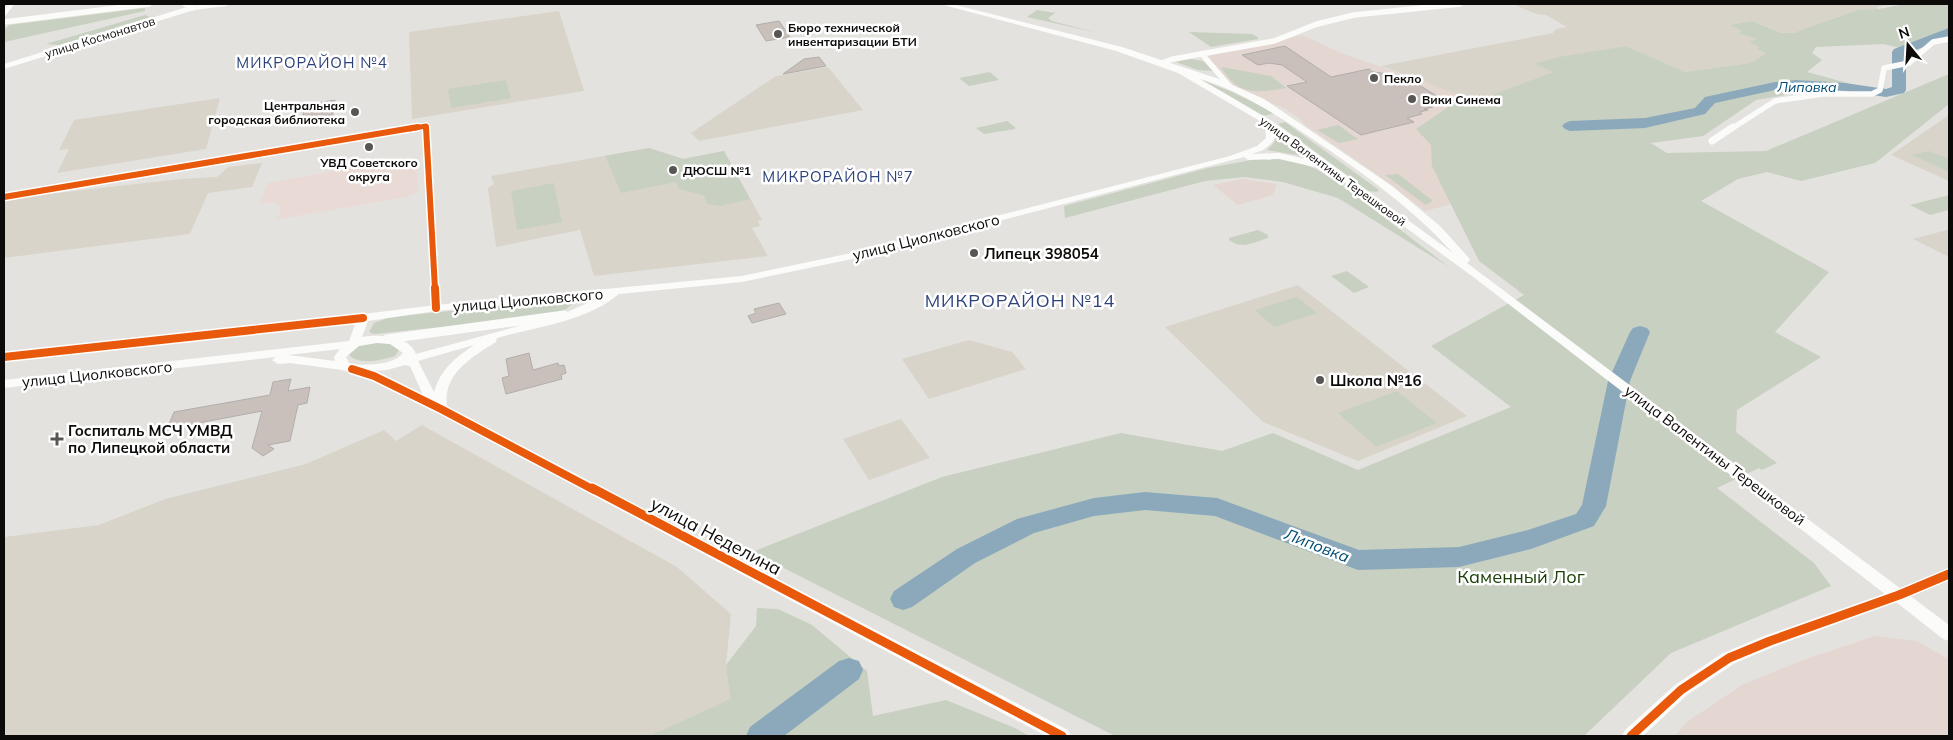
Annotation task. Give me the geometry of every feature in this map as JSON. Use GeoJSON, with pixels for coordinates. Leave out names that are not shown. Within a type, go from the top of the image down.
{"type":"FeatureCollection","features":[{"type":"Feature","properties":{"kind":"main road","name":"улица Космонавтов"},"geometry":{"type":"LineString","coordinates":[[4,67],[189,6],[226,4]]}},
{"type":"Feature","properties":{"kind":"main road","name":"улица Валентины Терешковой"},"geometry":{"type":"LineString","coordinates":[[944,4],[1090,40],[1216,81],[1261,101],[1292,120],[1388,188],[1436,228],[1484,280]]}},
{"type":"Feature","properties":{"kind":"main road","name":"улица Валентины Терешковой"},"geometry":{"type":"LineString","coordinates":[[1181,71],[1270,123],[1379,203],[1423,238],[1484,280],[1949,634]]}},
{"type":"Feature","properties":{"kind":"main road"},"geometry":{"type":"LineString","coordinates":[[1233,158],[1260,148],[1270,139],[1270,123],[1276,119],[1292,120]]}},
{"type":"Feature","properties":{"kind":"main road"},"geometry":{"type":"LineString","coordinates":[[1233,158],[1279,156],[1310,161],[1332,170]]}},
{"type":"Feature","properties":{"kind":"main road","name":"улица Циолковского"},"geometry":{"type":"LineString","coordinates":[[4,357],[363,318],[436,308],[742,279],[804,267],[1233,158]]}},
{"type":"Feature","properties":{"kind":"main road"},"geometry":{"type":"LineString","coordinates":[[1368,196],[1386,195],[1388,188]]}},
{"type":"Feature","properties":{"kind":"main road"},"geometry":{"type":"LineString","coordinates":[[1379,203],[1395,208],[1415,210]]}},
{"type":"Feature","properties":{"kind":"main road","name":"улица Циолковского"},"geometry":{"type":"LineString","coordinates":[[191,364],[290,359],[349,368],[387,366],[574,314],[603,301],[615,292]]}},
{"type":"Feature","properties":{"kind":"main road"},"geometry":{"type":"LineString","coordinates":[[349,368],[341,361],[340,356],[354,344],[363,318]]}},
{"type":"Feature","properties":{"kind":"main road"},"geometry":{"type":"LineString","coordinates":[[441,409],[440,392],[451,371],[469,354],[502,333]]}},
{"type":"Feature","properties":{"kind":"main road"},"geometry":{"type":"LineString","coordinates":[[387,339],[406,346],[410,353],[404,360]]}},
{"type":"Feature","properties":{"kind":"main road","name":"улица Циолковского"},"geometry":{"type":"LineString","coordinates":[[4,384],[191,364],[387,339]]}},
{"type":"Feature","properties":{"kind":"main road","name":"улица Неделина"},"geometry":{"type":"LineString","coordinates":[[404,360],[415,364],[425,389],[441,409]]}},
{"type":"Feature","properties":{"kind":"main road","name":"улица Неделина"},"geometry":{"type":"LineString","coordinates":[[349,368],[374,376],[441,409],[1062,736]]}},
{"type":"Feature","properties":{"kind":"main road"},"geometry":{"type":"LineString","coordinates":[[1631,736],[1681,690],[1729,658],[1770,641],[1899,595]]}},
{"type":"Feature","properties":{"kind":"street"},"geometry":{"type":"LineString","coordinates":[[4,13],[11,4]]}},
{"type":"Feature","properties":{"kind":"street"},"geometry":{"type":"LineString","coordinates":[[4,22],[149,4]]}},
{"type":"Feature","properties":{"kind":"street"},"geometry":{"type":"LineString","coordinates":[[1161,63],[1187,56],[1274,41],[1317,24],[1354,15],[1460,4]]}},
{"type":"Feature","properties":{"kind":"street"},"geometry":{"type":"LineString","coordinates":[[1712,141],[1775,101],[1823,94],[1872,94],[1880,90],[1884,68],[1909,63],[1933,42],[1949,39]]}},
{"type":"Feature","properties":{"kind":"street"},"geometry":{"type":"LineString","coordinates":[[1202,54],[1230,87]]}},
{"type":"Feature","properties":{"kind":"street"},"geometry":{"type":"LineString","coordinates":[[1187,56],[1200,56],[1208,59]]}},
{"type":"Feature","properties":{"kind":"street"},"geometry":{"type":"LineString","coordinates":[[4,197],[426,126],[436,308]]}},
{"type":"Feature","properties":{"kind":"street"},"geometry":{"type":"LineString","coordinates":[[387,339],[574,314]]}},
{"type":"Feature","properties":{"kind":"street"},"geometry":{"type":"LineString","coordinates":[[1899,595],[1949,574]]}},
{"type":"Feature","properties":{"kind":"shaded area"},"geometry":{"type":"Polygon","coordinates":[[[1513,4],[1893,4],[1876,7],[1879,9],[1858,10],[1796,33],[1783,33],[1752,21],[1731,25],[1758,40],[1750,42],[1768,53],[1750,63],[1685,72],[1626,46],[1535,63],[1554,72],[1476,101],[1381,66],[1553,33],[1556,29],[1567,27],[1546,15],[1536,14],[1513,4]]]}},
{"type":"Feature","properties":{"kind":"shaded area"},"geometry":{"type":"Polygon","coordinates":[[[559,11],[584,91],[412,119],[409,32],[559,11]]]}},
{"type":"Feature","properties":{"kind":"shaded area"},"geometry":{"type":"Polygon","coordinates":[[[1302,35],[1341,53],[1464,96],[1416,129],[1431,145],[1433,166],[1451,204],[1425,211],[1287,110],[1234,86],[1205,54],[1277,42],[1302,35]]]}},
{"type":"Feature","properties":{"kind":"shaded area"},"geometry":{"type":"Polygon","coordinates":[[[828,67],[863,110],[699,141],[691,133],[776,76],[828,67]]]}},
{"type":"Feature","properties":{"kind":"shaded area"},"geometry":{"type":"Polygon","coordinates":[[[220,98],[206,149],[57,173],[69,149],[59,150],[74,120],[220,98]]]}},
{"type":"Feature","properties":{"kind":"shaded area"},"geometry":{"type":"Polygon","coordinates":[[[1949,115],[1949,181],[1891,155],[1949,115]]]}},
{"type":"Feature","properties":{"kind":"shaded area"},"geometry":{"type":"Polygon","coordinates":[[[649,148],[683,159],[724,151],[762,220],[758,221],[760,226],[752,228],[768,256],[594,276],[580,230],[496,247],[488,188],[494,184],[491,176],[649,148]]]}},
{"type":"Feature","properties":{"kind":"shaded area"},"geometry":{"type":"Polygon","coordinates":[[[416,157],[418,192],[406,197],[274,220],[279,217],[281,208],[276,203],[260,203],[267,183],[416,157]]]}},
{"type":"Feature","properties":{"kind":"shaded area"},"geometry":{"type":"Polygon","coordinates":[[[262,163],[252,187],[208,193],[190,234],[4,258],[4,199],[180,179],[217,177],[228,167],[262,163]]]}},
{"type":"Feature","properties":{"kind":"shaded area"},"geometry":{"type":"Polygon","coordinates":[[[1242,179],[1277,184],[1273,195],[1238,205],[1213,185],[1242,179]]]}},
{"type":"Feature","properties":{"kind":"shaded area"},"geometry":{"type":"Polygon","coordinates":[[[1949,229],[1949,257],[1913,239],[1943,231],[1949,229]]]}},
{"type":"Feature","properties":{"kind":"shaded area","name":"Школа №16"},"geometry":{"type":"Polygon","coordinates":[[[1298,285],[1467,416],[1358,461],[1263,422],[1165,327],[1298,285]]]}},
{"type":"Feature","properties":{"kind":"shaded area"},"geometry":{"type":"Polygon","coordinates":[[[969,340],[1012,352],[1026,369],[929,399],[902,359],[969,340]]]}},
{"type":"Feature","properties":{"kind":"shaded area"},"geometry":{"type":"Polygon","coordinates":[[[901,419],[930,458],[869,480],[843,439],[901,419]]]}},
{"type":"Feature","properties":{"kind":"shaded area"},"geometry":{"type":"Polygon","coordinates":[[[422,425],[677,567],[731,614],[726,665],[730,699],[649,736],[4,736],[4,537],[99,525],[165,499],[306,464],[384,430],[396,441],[422,425]]]}},
{"type":"Feature","properties":{"kind":"shaded area"},"geometry":{"type":"Polygon","coordinates":[[[1875,636],[1916,641],[1949,659],[1949,736],[1675,736],[1687,722],[1742,685],[1803,660],[1875,636]]]}},
{"type":"Feature","properties":{"kind":"green space","name":"Каменный Лог"},"geometry":{"type":"Polygon","coordinates":[[[1905,4],[1949,4],[1949,35],[1912,44],[1913,51],[1883,44],[1816,47],[1812,53],[1822,60],[1807,72],[1862,87],[1866,91],[1820,89],[1756,100],[1703,136],[1651,143],[1667,153],[1766,151],[1949,74],[1949,104],[1875,163],[1801,181],[1767,172],[1738,179],[1701,201],[1829,272],[1775,332],[1821,357],[1737,410],[1736,432],[1777,463],[1762,470],[1759,468],[1717,488],[1814,563],[1831,586],[1671,653],[1584,736],[1115,736],[752,552],[942,477],[1121,433],[1222,451],[1273,433],[1358,470],[1511,407],[1431,346],[1524,295],[1479,261],[1432,166],[1431,145],[1416,129],[1464,96],[1476,101],[1553,72],[1534,63],[1553,58],[1626,46],[1685,72],[1750,63],[1767,53],[1757,49],[1760,47],[1749,42],[1757,39],[1738,33],[1742,31],[1730,25],[1752,21],[1782,33],[1796,33],[1858,10],[1879,9],[1905,4]]]}},
{"type":"Feature","properties":{"kind":"green space"},"geometry":{"type":"Polygon","coordinates":[[[145,8],[145,11],[4,42],[4,30],[9,25],[145,8]]]}},
{"type":"Feature","properties":{"kind":"green space"},"geometry":{"type":"Polygon","coordinates":[[[1037,10],[1055,13],[1048,18],[1052,21],[1098,33],[1027,17],[1037,10]]]}},
{"type":"Feature","properties":{"kind":"green space"},"geometry":{"type":"Polygon","coordinates":[[[145,15],[150,17],[59,45],[46,44],[145,15]]]}},
{"type":"Feature","properties":{"kind":"green space"},"geometry":{"type":"Polygon","coordinates":[[[1189,32],[1252,34],[1258,37],[1258,39],[1211,47],[1189,32]]]}},
{"type":"Feature","properties":{"kind":"green space"},"geometry":{"type":"Polygon","coordinates":[[[1190,59],[1203,61],[1213,71],[1198,70],[1176,62],[1190,59]]]}},
{"type":"Feature","properties":{"kind":"green space"},"geometry":{"type":"Polygon","coordinates":[[[1221,67],[1271,76],[1286,88],[1257,91],[1241,88],[1227,76],[1221,67]]]}},
{"type":"Feature","properties":{"kind":"green space"},"geometry":{"type":"Polygon","coordinates":[[[990,72],[999,80],[969,86],[959,78],[990,72]]]}},
{"type":"Feature","properties":{"kind":"green space"},"geometry":{"type":"Polygon","coordinates":[[[1194,77],[1232,92],[1275,113],[1263,116],[1194,77]]]}},
{"type":"Feature","properties":{"kind":"green space"},"geometry":{"type":"Polygon","coordinates":[[[506,80],[511,98],[451,108],[448,89],[506,80]]]}},
{"type":"Feature","properties":{"kind":"green space"},"geometry":{"type":"Polygon","coordinates":[[[1007,121],[1015,129],[984,134],[976,128],[1007,121]]]}},
{"type":"Feature","properties":{"kind":"green space"},"geometry":{"type":"Polygon","coordinates":[[[1285,122],[1379,190],[1377,192],[1368,191],[1278,124],[1285,122]]]}},
{"type":"Feature","properties":{"kind":"green space"},"geometry":{"type":"Polygon","coordinates":[[[1338,125],[1358,139],[1339,143],[1317,130],[1338,125]]]}},
{"type":"Feature","properties":{"kind":"green space"},"geometry":{"type":"Polygon","coordinates":[[[1277,136],[1303,156],[1267,150],[1277,136]]]}},
{"type":"Feature","properties":{"kind":"green space","name":"ДЮСШ №1"},"geometry":{"type":"Polygon","coordinates":[[[649,148],[683,159],[724,151],[750,199],[720,206],[708,204],[703,195],[679,189],[676,182],[621,193],[605,156],[649,148]]]}},
{"type":"Feature","properties":{"kind":"green space"},"geometry":{"type":"Polygon","coordinates":[[[1929,151],[1949,159],[1949,172],[1912,155],[1929,151]]]}},
{"type":"Feature","properties":{"kind":"green space"},"geometry":{"type":"Polygon","coordinates":[[[1262,158],[1281,158],[1316,169],[1339,183],[1449,267],[1338,198],[1283,182],[1244,177],[1205,181],[1065,218],[1064,206],[1208,168],[1262,158]]]}},
{"type":"Feature","properties":{"kind":"green space"},"geometry":{"type":"Polygon","coordinates":[[[1398,174],[1432,201],[1426,205],[1385,175],[1398,174]]]}},
{"type":"Feature","properties":{"kind":"green space"},"geometry":{"type":"Polygon","coordinates":[[[554,183],[562,222],[517,230],[511,191],[554,183]]]}},
{"type":"Feature","properties":{"kind":"green space"},"geometry":{"type":"Polygon","coordinates":[[[1949,195],[1949,210],[1930,215],[1910,205],[1949,195]]]}},
{"type":"Feature","properties":{"kind":"green space"},"geometry":{"type":"Polygon","coordinates":[[[1258,230],[1268,235],[1268,238],[1243,245],[1229,240],[1229,238],[1258,230]]]}},
{"type":"Feature","properties":{"kind":"green space"},"geometry":{"type":"Polygon","coordinates":[[[1347,271],[1369,287],[1354,293],[1331,276],[1347,271]]]}},
{"type":"Feature","properties":{"kind":"green space"},"geometry":{"type":"Polygon","coordinates":[[[1297,297],[1317,313],[1274,327],[1255,310],[1297,297]]]}},
{"type":"Feature","properties":{"kind":"green space"},"geometry":{"type":"Polygon","coordinates":[[[569,299],[577,300],[565,310],[546,316],[374,334],[369,332],[374,323],[390,317],[569,299]]]}},
{"type":"Feature","properties":{"kind":"green space"},"geometry":{"type":"Polygon","coordinates":[[[369,343],[390,344],[399,350],[395,356],[372,361],[361,361],[351,357],[349,354],[358,346],[369,343]]]}},
{"type":"Feature","properties":{"kind":"green space"},"geometry":{"type":"Polygon","coordinates":[[[1397,391],[1437,423],[1376,447],[1338,413],[1397,391]]]}},
{"type":"Feature","properties":{"kind":"green space"},"geometry":{"type":"Polygon","coordinates":[[[757,608],[778,609],[812,625],[867,671],[873,716],[946,700],[1015,728],[1029,736],[649,736],[730,699],[726,665],[756,626],[757,608]]]}},
{"type":"Feature","properties":{"kind":"building","name":"Бюро технической инвентаризации БТИ"},"geometry":{"type":"Polygon","coordinates":[[[779,21],[790,37],[766,41],[756,25],[779,21]]]}},
{"type":"Feature","properties":{"kind":"building"},"geometry":{"type":"Polygon","coordinates":[[[1285,46],[1331,77],[1369,69],[1373,72],[1404,76],[1442,99],[1428,104],[1433,107],[1424,109],[1428,110],[1420,112],[1422,114],[1407,118],[1414,122],[1361,135],[1287,86],[1307,82],[1282,65],[1269,63],[1258,65],[1242,55],[1285,46]]]}},
{"type":"Feature","properties":{"kind":"building"},"geometry":{"type":"Polygon","coordinates":[[[819,57],[826,66],[783,74],[804,59],[819,57]]]}},
{"type":"Feature","properties":{"kind":"building"},"geometry":{"type":"Polygon","coordinates":[[[335,100],[332,120],[301,125],[305,105],[335,100]]]}},
{"type":"Feature","properties":{"kind":"building"},"geometry":{"type":"Polygon","coordinates":[[[779,303],[786,314],[752,323],[748,316],[756,313],[754,309],[779,303]]]}},
{"type":"Feature","properties":{"kind":"building"},"geometry":{"type":"Polygon","coordinates":[[[529,353],[533,370],[558,363],[559,366],[564,365],[566,373],[561,375],[562,379],[506,394],[502,378],[509,376],[506,359],[529,353]]]}},
{"type":"Feature","properties":{"kind":"building"},"geometry":{"type":"Polygon","coordinates":[[[291,379],[288,391],[310,387],[307,403],[298,405],[290,441],[268,445],[274,449],[263,456],[252,448],[262,411],[167,429],[174,412],[270,395],[273,382],[291,379]]]}},
{"type":"Feature","properties":{"kind":"waterway","name":"Липовка"},"geometry":{"type":"LineString","coordinates":[[1570,126],[1645,123],[1700,111],[1710,100],[1775,86],[1796,84],[1845,87],[1886,93],[1899,90],[1899,52],[1949,32]]}},
{"type":"Feature","properties":{"kind":"waterway","name":"Липовка"},"geometry":{"type":"LineString","coordinates":[[903,599],[966,556],[1026,526],[1094,507],[1145,501],[1217,507],[1358,560],[1459,557],[1531,539],[1585,520],[1594,506],[1619,381],[1640,332]]}},
{"type":"Feature","properties":{"kind":"waterway","name":"Липовка"},"geometry":{"type":"LineString","coordinates":[[761,736],[849,670]]}},
{"type":"Feature","properties":{"kind":"cycle path"},"geometry":{"type":"LineString","coordinates":[[4,197],[426,126],[436,308]]}},
{"type":"Feature","properties":{"kind":"cycle path"},"geometry":{"type":"LineString","coordinates":[[4,357],[363,318]]}},
{"type":"Feature","properties":{"kind":"cycle path"},"geometry":{"type":"LineString","coordinates":[[352,369],[374,376],[441,409],[1062,736]]}},
{"type":"Feature","properties":{"kind":"cycle path"},"geometry":{"type":"LineString","coordinates":[[1631,736],[1681,690],[1729,658],[1770,641],[1899,595],[1949,574]]}},
{"type":"Feature","properties":{"kind":"place","name":"Бюро технической инвентаризации БТИ"},"geometry":{"type":"Point","coordinates":[778,34]}},
{"type":"Feature","properties":{"kind":"place","name":"Пекло"},"geometry":{"type":"Point","coordinates":[1374,78]}},
{"type":"Feature","properties":{"kind":"place","name":"Вики Синема"},"geometry":{"type":"Point","coordinates":[1412,99]}},
{"type":"Feature","properties":{"kind":"place","name":"Центральная городская библиотека"},"geometry":{"type":"Point","coordinates":[355,112]}},
{"type":"Feature","properties":{"kind":"place","name":"УВД Советского округа"},"geometry":{"type":"Point","coordinates":[369,147]}},
{"type":"Feature","properties":{"kind":"place","name":"ДЮСШ №1"},"geometry":{"type":"Point","coordinates":[673,170]}},
{"type":"Feature","properties":{"kind":"place","name":"Липецк 398054"},"geometry":{"type":"Point","coordinates":[974,253]}},
{"type":"Feature","properties":{"kind":"place","name":"Школа №16"},"geometry":{"type":"Point","coordinates":[1320,380]}},
{"type":"Feature","properties":{"kind":"place","name":"Госпиталь МСЧ УМВД по Липецкой области"},"geometry":{"type":"Point","coordinates":[57,439]}},
{"type":"Feature","properties":{"kind":"district","name":"МИКРОРАЙОН №4"},"geometry":{"type":"Point","coordinates":[312,62]}},
{"type":"Feature","properties":{"kind":"district","name":"МИКРОРАЙОН №7"},"geometry":{"type":"Point","coordinates":[838,176]}},
{"type":"Feature","properties":{"kind":"district","name":"МИКРОРАЙОН №14"},"geometry":{"type":"Point","coordinates":[1020,300]}}]}
